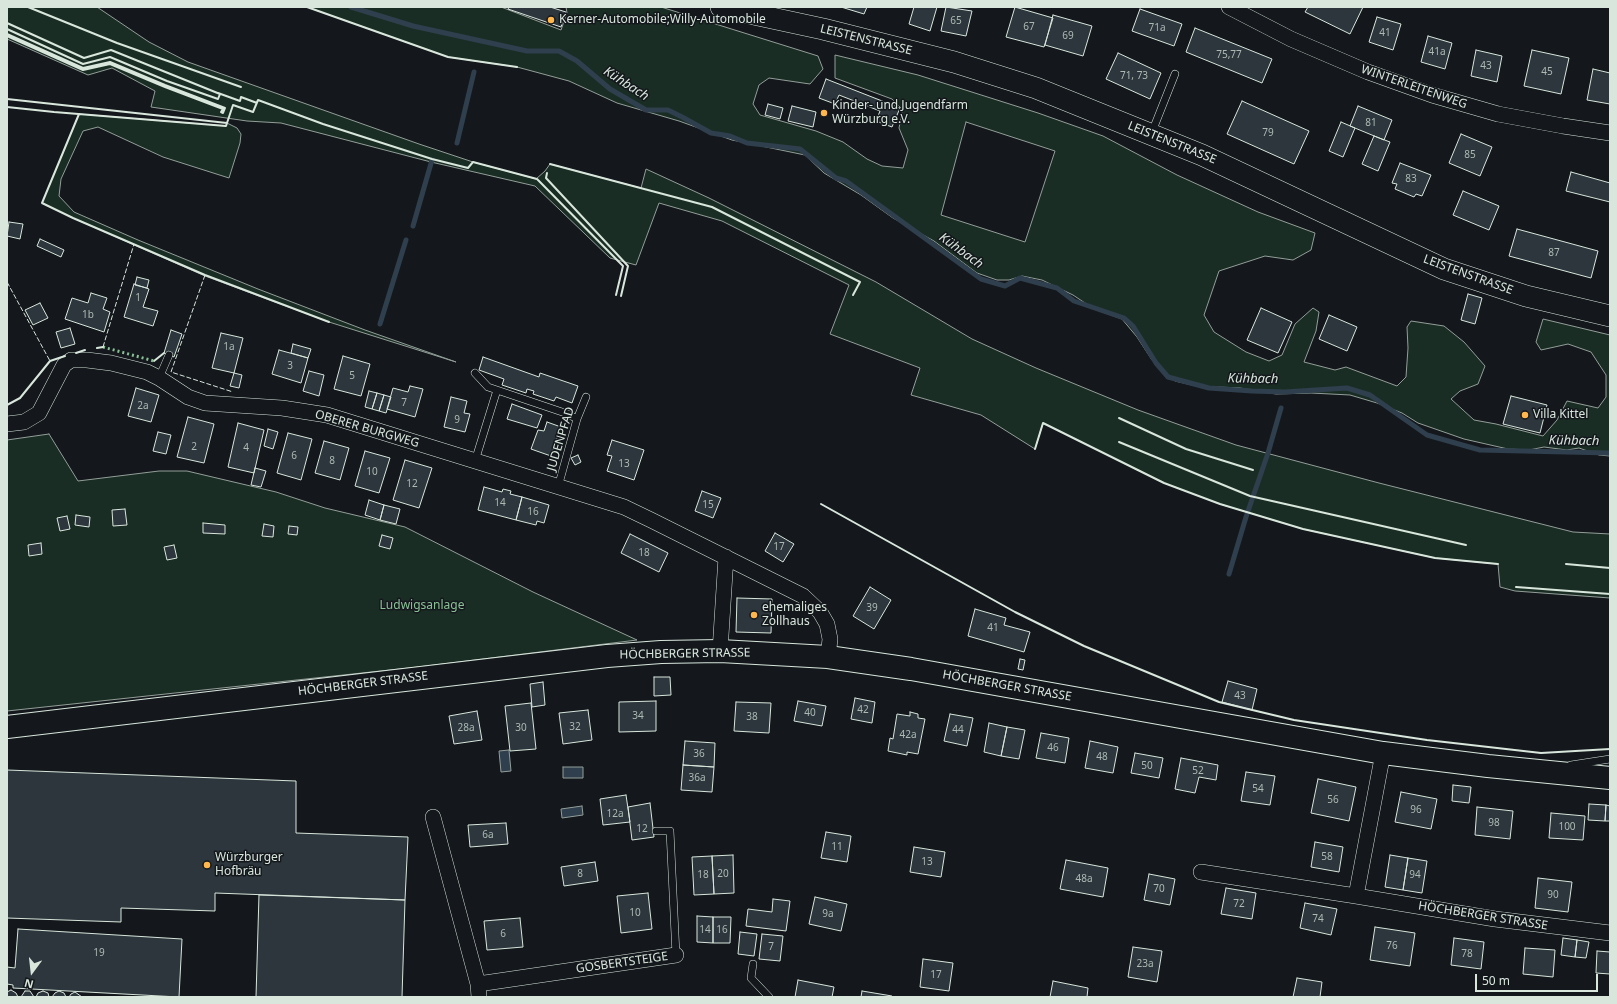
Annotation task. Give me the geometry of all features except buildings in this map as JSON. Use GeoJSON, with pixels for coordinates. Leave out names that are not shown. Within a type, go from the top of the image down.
{"type":"FeatureCollection","features":[{"type":"Feature","properties":{"kind":"main road","name":"LEISTENSTRASSE"},"geometry":{"type":"LineString","coordinates":[[721,7],[823,29],[954,62],[1036,88],[1202,155],[1444,268],[1526,296],[1610,316]]}},
{"type":"Feature","properties":{"kind":"main road","name":"HÖCHBERGER STRASSE"},"geometry":{"type":"LineString","coordinates":[[7,727],[606,656],[661,652],[720,651],[828,657],[911,669],[1383,753],[1530,771],[1610,778]]}},
{"type":"Feature","properties":{"kind":"street","name":"WINTERLEITENWEG"},"geometry":{"type":"LineString","coordinates":[[1229,7],[1291,39],[1368,72],[1432,95],[1498,114],[1610,133]]}},
{"type":"Feature","properties":{"kind":"street","name":"OBERER BURGWEG"},"geometry":{"type":"LineString","coordinates":[[7,424],[24,422],[39,413],[64,365],[71,360],[111,363],[147,372],[188,397],[205,403],[282,408],[327,415],[624,507],[803,596],[820,612],[827,624],[830,639],[828,657]]}},
{"type":"Feature","properties":{"kind":"street"},"geometry":{"type":"LineString","coordinates":[[720,651],[726,557]]}},
{"type":"Feature","properties":{"kind":"street"},"geometry":{"type":"LineString","coordinates":[[1356,896],[1383,753]]}},
{"type":"Feature","properties":{"kind":"street","name":"GOSBERTSTEIGE"},"geometry":{"type":"LineString","coordinates":[[433,817],[479,990],[676,955]]}},
{"type":"Feature","properties":{"kind":"street","name":"HÖCHBERGER STRASSE"},"geometry":{"type":"LineString","coordinates":[[1201,872],[1495,919],[1610,933]]}},
{"type":"Feature","properties":{"kind":"lane"},"geometry":{"type":"LineString","coordinates":[[1151,134],[1175,74]]}},
{"type":"Feature","properties":{"kind":"lane"},"geometry":{"type":"LineString","coordinates":[[159,378],[169,355]]}},
{"type":"Feature","properties":{"kind":"lane"},"geometry":{"type":"LineString","coordinates":[[474,373],[488,387],[568,414],[577,419]]}},
{"type":"Feature","properties":{"kind":"lane"},"geometry":{"type":"LineString","coordinates":[[475,461],[497,390]]}},
{"type":"Feature","properties":{"kind":"lane","name":"JUDENPFAD"},"geometry":{"type":"LineString","coordinates":[[558,487],[577,419],[586,397]]}},
{"type":"Feature","properties":{"kind":"lane"},"geometry":{"type":"LineString","coordinates":[[1530,771],[1610,760]]}},
{"type":"Feature","properties":{"kind":"lane","name":"GOSBERTSTEIGE"},"geometry":{"type":"LineString","coordinates":[[656,831],[670,831],[676,955]]}},
{"type":"Feature","properties":{"kind":"lane"},"geometry":{"type":"LineString","coordinates":[[753,964],[751,978],[769,997]]}},
{"type":"Feature","properties":{"kind":"green space"},"geometry":{"type":"Polygon","coordinates":[[[7,7],[97,7],[149,42],[188,62],[419,144],[473,162],[536,179],[550,164],[641,188],[646,169],[709,198],[876,282],[972,339],[1036,368],[1138,410],[1236,445],[1379,483],[1573,532],[1610,534],[1610,598],[1515,591],[1500,587],[1498,564],[1435,558],[1303,529],[1220,504],[1164,483],[1043,423],[1035,449],[981,415],[911,395],[920,368],[830,334],[849,285],[722,221],[659,203],[636,265],[610,258],[535,186],[431,162],[281,123],[247,121],[151,107],[155,91],[112,68],[88,75],[7,39],[7,7]]]}},
{"type":"Feature","properties":{"kind":"green space"},"geometry":{"type":"Polygon","coordinates":[[[307,7],[501,7],[561,30],[567,13],[566,7],[661,7],[818,56],[823,69],[810,84],[769,78],[759,85],[753,104],[760,115],[816,131],[843,142],[867,159],[882,166],[903,168],[908,150],[899,128],[904,103],[901,108],[892,99],[835,78],[835,55],[918,75],[1038,113],[1103,136],[1177,175],[1258,212],[1315,233],[1311,250],[1293,260],[1265,256],[1219,271],[1204,315],[1214,332],[1246,352],[1269,361],[1282,355],[1295,324],[1313,308],[1319,312],[1316,331],[1304,362],[1335,370],[1346,367],[1397,386],[1406,377],[1408,348],[1407,327],[1411,321],[1444,326],[1464,342],[1485,366],[1478,384],[1460,391],[1451,399],[1474,420],[1543,436],[1557,420],[1567,401],[1598,408],[1606,397],[1606,375],[1591,352],[1568,344],[1541,350],[1536,342],[1543,319],[1610,335],[1610,456],[1599,455],[1579,448],[1567,450],[1544,447],[1529,450],[1508,449],[1464,439],[1418,423],[1402,413],[1377,403],[1350,395],[1311,393],[1276,394],[1240,388],[1196,386],[1175,381],[1152,360],[1137,337],[1122,319],[1094,309],[1073,295],[1042,280],[1022,276],[1009,280],[997,280],[977,273],[934,241],[893,218],[861,195],[824,173],[805,155],[732,140],[679,121],[617,103],[569,81],[517,67],[448,57],[307,7]],[[966,122],[941,215],[1025,242],[1055,151],[966,122]]]}},
{"type":"Feature","properties":{"kind":"green space"},"geometry":{"type":"Polygon","coordinates":[[[79,114],[226,126],[227,123],[237,128],[241,134],[240,143],[229,178],[163,157],[98,127],[83,131],[61,179],[59,196],[74,212],[258,289],[365,330],[456,362],[329,322],[205,276],[42,203],[79,114]]]}},
{"type":"Feature","properties":{"kind":"green space","name":"Ludwigsanlage"},"geometry":{"type":"Polygon","coordinates":[[[49,434],[78,481],[159,471],[187,471],[276,492],[325,508],[405,527],[533,592],[637,640],[418,667],[7,711],[7,440],[49,434]]]}},
{"type":"Feature","properties":{"kind":"water"},"geometry":{"type":"Polygon","coordinates":[[[509,750],[511,771],[501,772],[499,751],[509,750]]]}},
{"type":"Feature","properties":{"kind":"water"},"geometry":{"type":"Polygon","coordinates":[[[563,767],[583,767],[583,778],[563,778],[563,767]]]}},
{"type":"Feature","properties":{"kind":"water"},"geometry":{"type":"Polygon","coordinates":[[[582,806],[583,815],[562,818],[561,809],[582,806]]]}},
{"type":"Feature","properties":{"kind":"waterway","name":"Kühbach"},"geometry":{"type":"LineString","coordinates":[[351,7],[413,26],[527,51],[559,51],[577,61],[610,89],[646,110],[668,110],[711,133],[730,136],[747,143],[800,149],[836,178],[846,181],[981,279],[1005,286],[1020,278],[1057,288],[1074,301],[1124,318],[1133,326],[1156,363],[1168,377],[1209,388],[1252,391],[1285,392],[1347,388],[1370,395],[1427,435],[1480,450],[1610,453]]}},
{"type":"Feature","properties":{"kind":"waterway"},"geometry":{"type":"LineString","coordinates":[[457,143],[474,72]]}},
{"type":"Feature","properties":{"kind":"waterway"},"geometry":{"type":"LineString","coordinates":[[413,226],[432,160]]}},
{"type":"Feature","properties":{"kind":"waterway"},"geometry":{"type":"LineString","coordinates":[[380,324],[406,240]]}},
{"type":"Feature","properties":{"kind":"waterway"},"geometry":{"type":"LineString","coordinates":[[1229,574],[1281,408]]}},
{"type":"Feature","properties":{"kind":"hedge"},"geometry":{"type":"LineString","coordinates":[[103,347],[154,361]]}},
{"type":"Feature","properties":{"kind":"fence"},"geometry":{"type":"LineString","coordinates":[[103,347],[134,244]]}},
{"type":"Feature","properties":{"kind":"fence"},"geometry":{"type":"LineString","coordinates":[[205,275],[171,372],[233,392]]}},
{"type":"Feature","properties":{"kind":"fence"},"geometry":{"type":"LineString","coordinates":[[7,282],[50,361]]}},
{"type":"Feature","properties":{"kind":"wall"},"geometry":{"type":"LineString","coordinates":[[28,7],[117,43],[241,87]]}},
{"type":"Feature","properties":{"kind":"wall"},"geometry":{"type":"LineString","coordinates":[[307,7],[448,57],[517,67]]}},
{"type":"Feature","properties":{"kind":"wall"},"geometry":{"type":"LineString","coordinates":[[7,23],[84,58],[111,50],[220,94],[218,99],[167,81],[110,57],[83,64],[7,29]]}},
{"type":"Feature","properties":{"kind":"wall"},"geometry":{"type":"LineString","coordinates":[[7,34],[83,68],[110,62],[225,108],[223,113],[221,112],[223,109],[110,64],[83,70],[7,36]]}},
{"type":"Feature","properties":{"kind":"wall"},"geometry":{"type":"LineString","coordinates":[[218,93],[240,101],[241,97],[257,103]]}},
{"type":"Feature","properties":{"kind":"wall"},"geometry":{"type":"LineString","coordinates":[[7,99],[227,123]]}},
{"type":"Feature","properties":{"kind":"wall"},"geometry":{"type":"LineString","coordinates":[[7,107],[226,126],[233,105],[253,112],[258,100],[323,124],[432,159],[468,168],[473,162],[537,179],[623,266],[616,295]]}},
{"type":"Feature","properties":{"kind":"wall"},"geometry":{"type":"LineString","coordinates":[[79,114],[42,203],[205,275],[329,322]]}},
{"type":"Feature","properties":{"kind":"wall"},"geometry":{"type":"LineString","coordinates":[[550,164],[712,207],[860,282],[853,295]]}},
{"type":"Feature","properties":{"kind":"wall"},"geometry":{"type":"LineString","coordinates":[[547,173],[546,178],[628,266],[621,296]]}},
{"type":"Feature","properties":{"kind":"wall"},"geometry":{"type":"LineString","coordinates":[[97,348],[103,347]]}},
{"type":"Feature","properties":{"kind":"wall"},"geometry":{"type":"LineString","coordinates":[[76,353],[85,350]]}},
{"type":"Feature","properties":{"kind":"wall"},"geometry":{"type":"LineString","coordinates":[[154,361],[164,353]]}},
{"type":"Feature","properties":{"kind":"wall"},"geometry":{"type":"LineString","coordinates":[[7,405],[20,398],[50,361],[65,356]]}},
{"type":"Feature","properties":{"kind":"wall"},"geometry":{"type":"LineString","coordinates":[[1119,418],[1186,449],[1253,470]]}},
{"type":"Feature","properties":{"kind":"wall"},"geometry":{"type":"LineString","coordinates":[[1035,449],[1043,423],[1164,483],[1220,504],[1303,529],[1435,558],[1498,564]]}},
{"type":"Feature","properties":{"kind":"wall"},"geometry":{"type":"LineString","coordinates":[[1119,442],[1250,496],[1466,545]]}},
{"type":"Feature","properties":{"kind":"wall"},"geometry":{"type":"LineString","coordinates":[[821,504],[1015,612],[1084,646],[1219,702],[1294,720],[1427,740],[1541,753],[1610,749]]}},
{"type":"Feature","properties":{"kind":"wall"},"geometry":{"type":"LineString","coordinates":[[1566,564],[1610,568]]}},
{"type":"Feature","properties":{"kind":"wall"},"geometry":{"type":"LineString","coordinates":[[1516,587],[1610,594]]}},
{"type":"Feature","properties":{"kind":"place","name":"Kerner-Automobile;Willy-Automobile"},"geometry":{"type":"Point","coordinates":[551,20]}},
{"type":"Feature","properties":{"kind":"place","name":"Kinder- und Jugendfarm Würzburg e.V."},"geometry":{"type":"Point","coordinates":[824,113]}},
{"type":"Feature","properties":{"kind":"place","name":"Villa Kittel"},"geometry":{"type":"Point","coordinates":[1525,415]}},
{"type":"Feature","properties":{"kind":"place","name":"ehemaliges Zollhaus"},"geometry":{"type":"Point","coordinates":[754,615]}},
{"type":"Feature","properties":{"kind":"place","name":"Würzburger Hofbräu"},"geometry":{"type":"Point","coordinates":[207,865]}}]}
